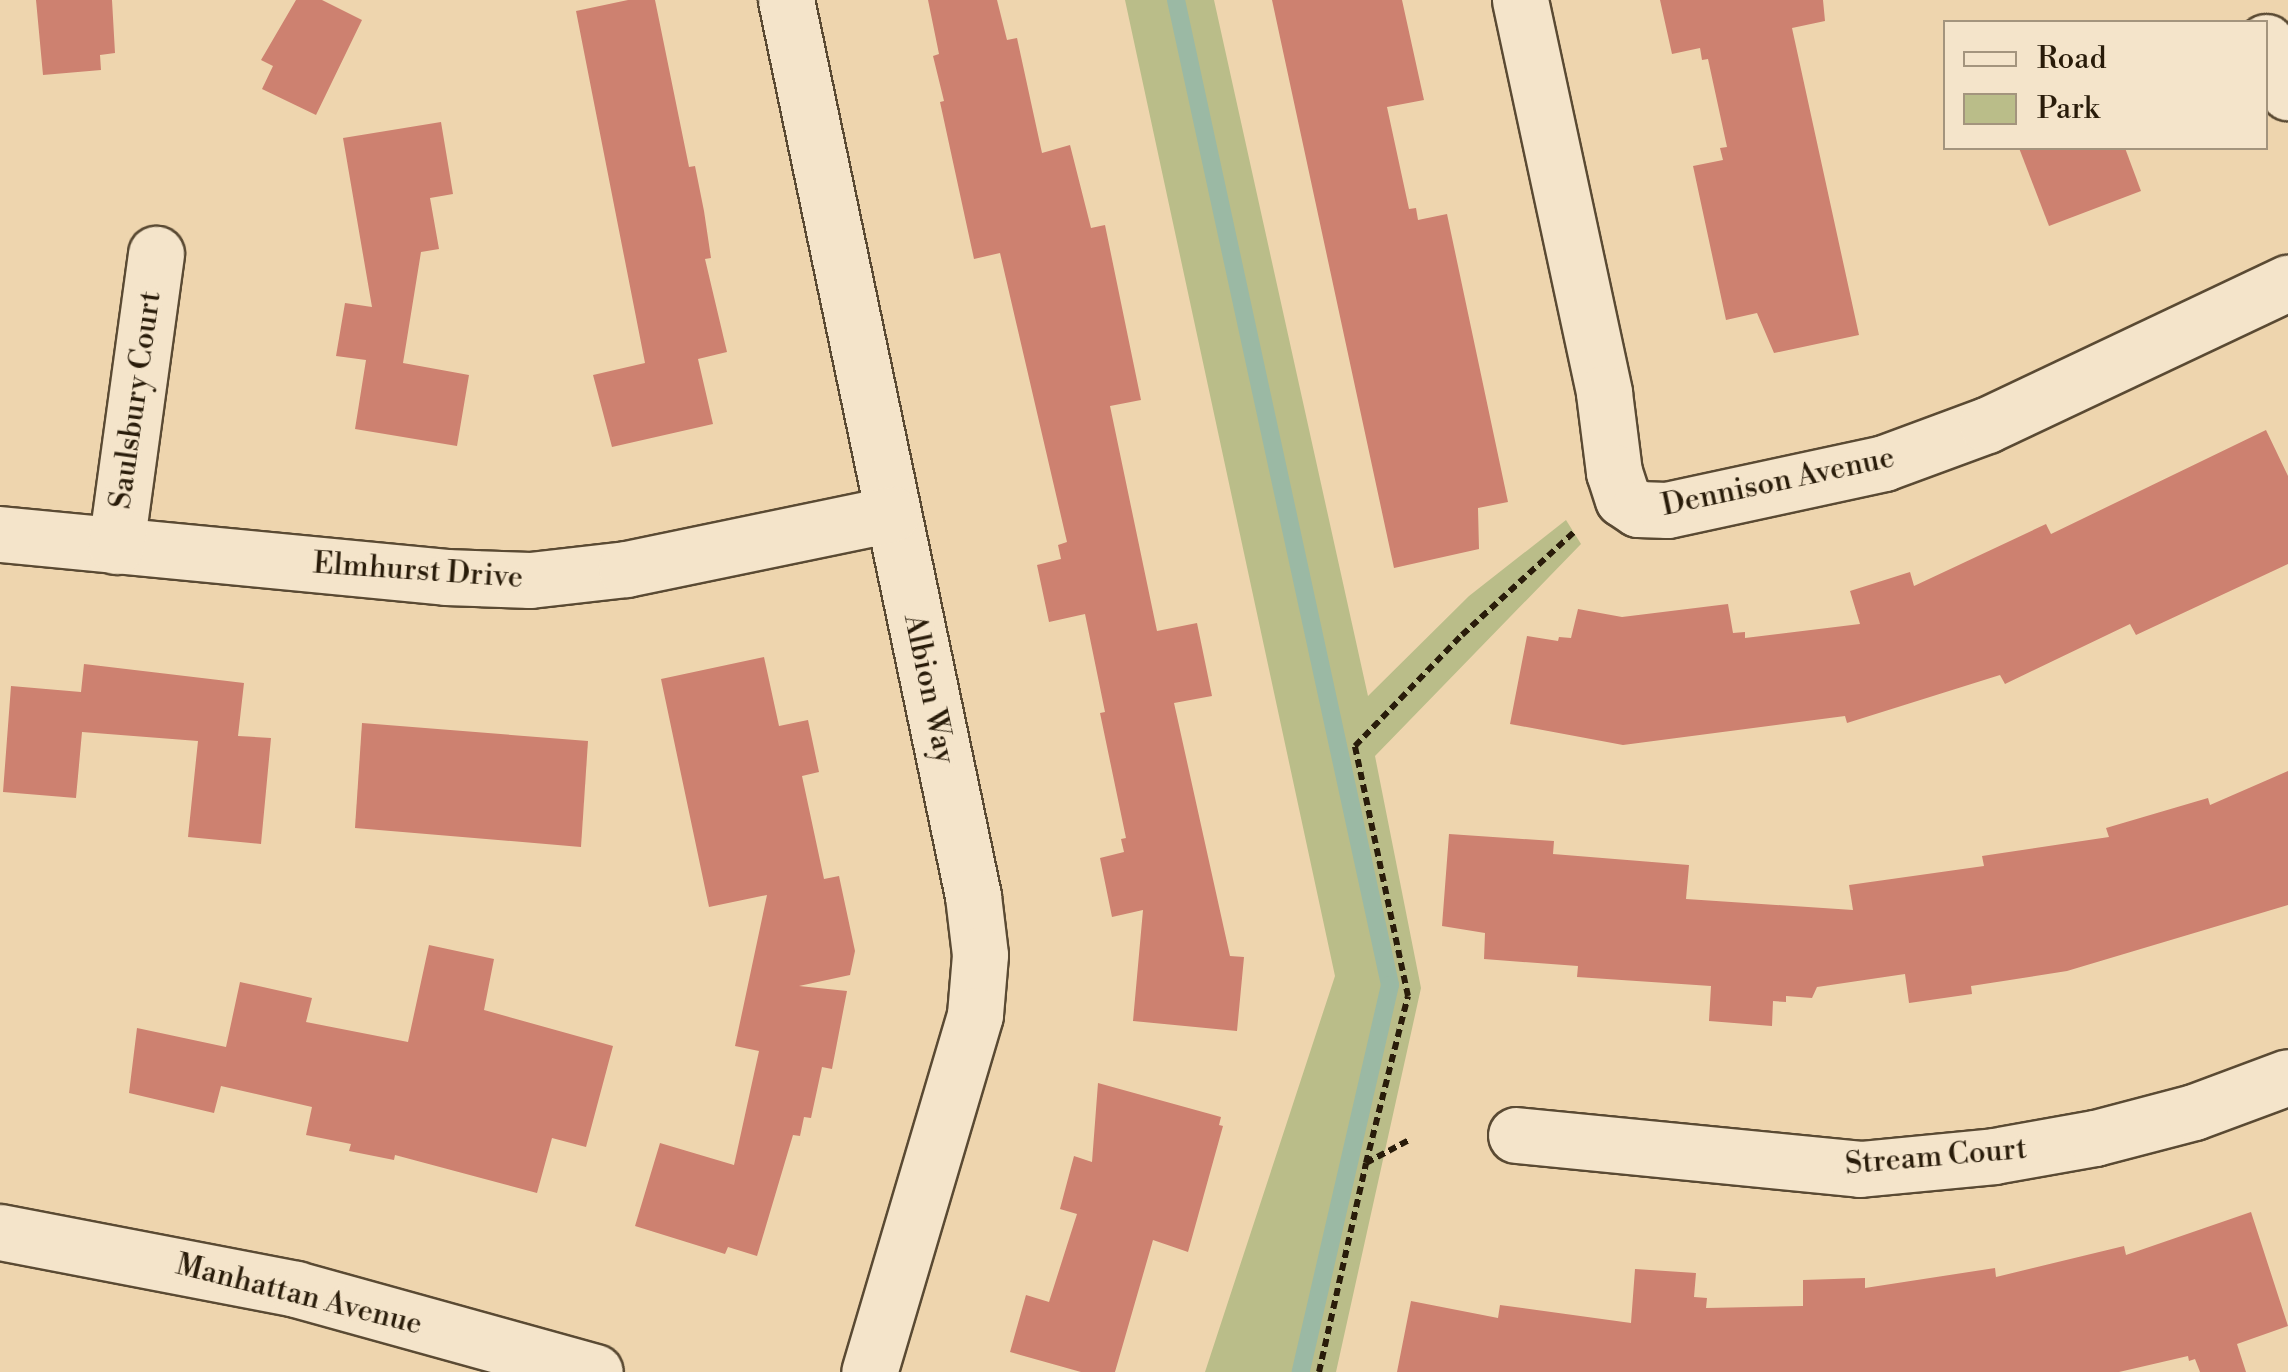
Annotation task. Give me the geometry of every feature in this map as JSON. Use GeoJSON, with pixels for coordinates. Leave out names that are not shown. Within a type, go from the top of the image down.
{"type":"FeatureCollection","features":[{"type":"Feature","properties":{"kind":"street","name":"Albion Way"},"geometry":{"type":"LineString","coordinates":[[786,0],[972,896],[980,955],[975,1015],[868,1372]]}},
{"type":"Feature","properties":{"kind":"street","name":"Dennison Avenue"},"geometry":{"type":"LineString","coordinates":[[1520,0],[1604,394],[1614,472],[1623,499],[1638,509],[1667,510],[1884,463],[1988,425],[2288,283]]}},
{"type":"Feature","properties":{"kind":"street"},"geometry":{"type":"LineString","coordinates":[[2268,47],[2288,92]]}},
{"type":"Feature","properties":{"kind":"street","name":"Saulsbury Court"},"geometry":{"type":"LineString","coordinates":[[116,546],[156,254]]}},
{"type":"Feature","properties":{"kind":"street","name":"Elmhurst Drive"},"geometry":{"type":"LineString","coordinates":[[0,534],[446,578],[530,580],[626,569],[892,514]]}},
{"type":"Feature","properties":{"kind":"street","name":"Stream Court"},"geometry":{"type":"LineString","coordinates":[[1516,1135],[1860,1169],[1994,1156],[2095,1138],[2194,1112],[2288,1078]]}},
{"type":"Feature","properties":{"kind":"street","name":"Manhattan Avenue"},"geometry":{"type":"LineString","coordinates":[[0,1232],[296,1289],[595,1372]]}},
{"type":"Feature","properties":{"kind":"path"},"geometry":{"type":"LineString","coordinates":[[1319,1372],[1408,996],[1355,746],[1462,635],[1588,520]]}},
{"type":"Feature","properties":{"kind":"path"},"geometry":{"type":"LineString","coordinates":[[1366,1163],[1409,1140]]}},
{"type":"Feature","properties":{"kind":"green space"},"geometry":{"type":"Polygon","coordinates":[[[1125,0],[1214,0],[1368,696],[1469,596],[1566,520],[1581,544],[1375,756],[1421,988],[1336,1372],[1205,1372],[1335,976],[1125,0]]]}},
{"type":"Feature","properties":{"kind":"building"},"geometry":{"type":"Polygon","coordinates":[[[36,0],[112,0],[115,53],[100,55],[101,70],[43,75],[36,0]]]}},
{"type":"Feature","properties":{"kind":"building"},"geometry":{"type":"Polygon","coordinates":[[[296,0],[322,0],[362,20],[316,115],[262,89],[273,66],[261,60],[296,0]]]}},
{"type":"Feature","properties":{"kind":"building"},"geometry":{"type":"Polygon","coordinates":[[[628,0],[655,0],[689,167],[695,166],[711,258],[705,259],[727,352],[698,359],[713,424],[612,447],[593,375],[645,363],[576,11],[628,0]]]}},
{"type":"Feature","properties":{"kind":"building"},"geometry":{"type":"Polygon","coordinates":[[[928,0],[997,0],[1007,40],[1017,38],[1042,153],[1070,145],[1091,228],[1105,225],[1141,400],[1110,406],[1157,631],[1197,623],[1212,696],[1174,703],[1230,956],[1244,957],[1237,1031],[1133,1021],[1143,910],[1112,917],[1100,858],[1124,852],[1121,839],[1126,838],[1100,713],[1105,712],[1085,614],[1049,622],[1037,565],[1061,559],[1058,545],[1067,542],[1000,253],[974,259],[940,102],[944,101],[933,56],[939,54],[928,0]]]}},
{"type":"Feature","properties":{"kind":"building"},"geometry":{"type":"Polygon","coordinates":[[[1272,0],[1402,0],[1424,100],[1387,107],[1409,209],[1416,208],[1418,220],[1447,214],[1508,502],[1478,508],[1479,549],[1394,568],[1272,0]]]}},
{"type":"Feature","properties":{"kind":"building"},"geometry":{"type":"Polygon","coordinates":[[[1660,0],[1823,0],[1825,21],[1792,28],[1859,335],[1774,353],[1757,313],[1726,320],[1693,166],[1723,160],[1720,148],[1727,147],[1708,59],[1702,60],[1700,48],[1672,54],[1660,0]]]}},
{"type":"Feature","properties":{"kind":"building"},"geometry":{"type":"Polygon","coordinates":[[[441,122],[453,194],[430,198],[439,249],[421,252],[403,363],[469,375],[457,446],[355,429],[366,360],[336,356],[345,303],[372,307],[343,138],[441,122]]]}},
{"type":"Feature","properties":{"kind":"building"},"geometry":{"type":"Polygon","coordinates":[[[2020,150],[2126,150],[2141,191],[2049,226],[2020,150]]]}},
{"type":"Feature","properties":{"kind":"building"},"geometry":{"type":"Polygon","coordinates":[[[2266,430],[2288,476],[2288,564],[2136,635],[2130,624],[2005,684],[2000,675],[1847,723],[1845,716],[1623,745],[1510,724],[1527,636],[1558,641],[1559,637],[1571,638],[1578,609],[1622,617],[1728,604],[1733,633],[1745,632],[1745,638],[1860,624],[1850,591],[1910,572],[1914,586],[2046,524],[2051,534],[2266,430]]]}},
{"type":"Feature","properties":{"kind":"building"},"geometry":{"type":"Polygon","coordinates":[[[764,657],[779,726],[808,720],[819,772],[802,776],[824,879],[839,876],[855,951],[850,975],[799,986],[847,991],[832,1069],[822,1067],[811,1118],[804,1117],[800,1136],[793,1135],[757,1256],[728,1247],[725,1254],[635,1226],[660,1143],[734,1165],[759,1051],[735,1046],[767,895],[709,907],[661,679],[764,657]]]}},
{"type":"Feature","properties":{"kind":"building"},"geometry":{"type":"Polygon","coordinates":[[[84,664],[244,683],[238,736],[271,738],[261,844],[188,837],[198,741],[82,732],[76,798],[3,792],[11,686],[81,692],[84,664]]]}},
{"type":"Feature","properties":{"kind":"building"},"geometry":{"type":"Polygon","coordinates":[[[362,723],[588,741],[581,847],[355,828],[362,723]]]}},
{"type":"Feature","properties":{"kind":"building"},"geometry":{"type":"Polygon","coordinates":[[[2288,771],[2288,905],[2067,971],[1971,986],[1972,994],[1909,1003],[1905,974],[1817,987],[1812,998],[1786,996],[1786,1002],[1773,1001],[1772,1026],[1709,1021],[1711,986],[1577,977],[1578,966],[1484,959],[1485,933],[1442,926],[1449,834],[1554,841],[1553,854],[1689,865],[1686,899],[1853,910],[1849,885],[1984,866],[1982,856],[2109,837],[2106,828],[2208,798],[2210,805],[2288,771]]]}},
{"type":"Feature","properties":{"kind":"building"},"geometry":{"type":"Polygon","coordinates":[[[429,945],[494,959],[484,1010],[613,1046],[586,1147],[552,1138],[537,1193],[395,1155],[394,1160],[349,1151],[351,1144],[306,1135],[312,1107],[221,1086],[214,1113],[129,1093],[137,1028],[226,1047],[240,982],[312,998],[306,1022],[408,1042],[429,945]]]}},
{"type":"Feature","properties":{"kind":"building"},"geometry":{"type":"Polygon","coordinates":[[[1098,1083],[1221,1117],[1219,1125],[1223,1126],[1188,1252],[1153,1240],[1115,1372],[1081,1372],[1010,1352],[1026,1295],[1049,1302],[1077,1214],[1060,1209],[1074,1156],[1092,1162],[1098,1083]]]}},
{"type":"Feature","properties":{"kind":"building"},"geometry":{"type":"Polygon","coordinates":[[[2251,1212],[2288,1326],[2237,1344],[2246,1372],[2200,1372],[2195,1359],[2189,1361],[2188,1356],[2119,1372],[1397,1372],[1411,1301],[1498,1318],[1500,1305],[1631,1323],[1635,1269],[1696,1273],[1694,1297],[1707,1298],[1706,1308],[1803,1306],[1803,1280],[1865,1278],[1865,1288],[1995,1268],[1996,1277],[2124,1246],[2126,1255],[2251,1212]]]}},
{"type":"Feature","properties":{"kind":"waterway"},"geometry":{"type":"LineString","coordinates":[[1176,0],[1390,985],[1301,1372]]}}]}
